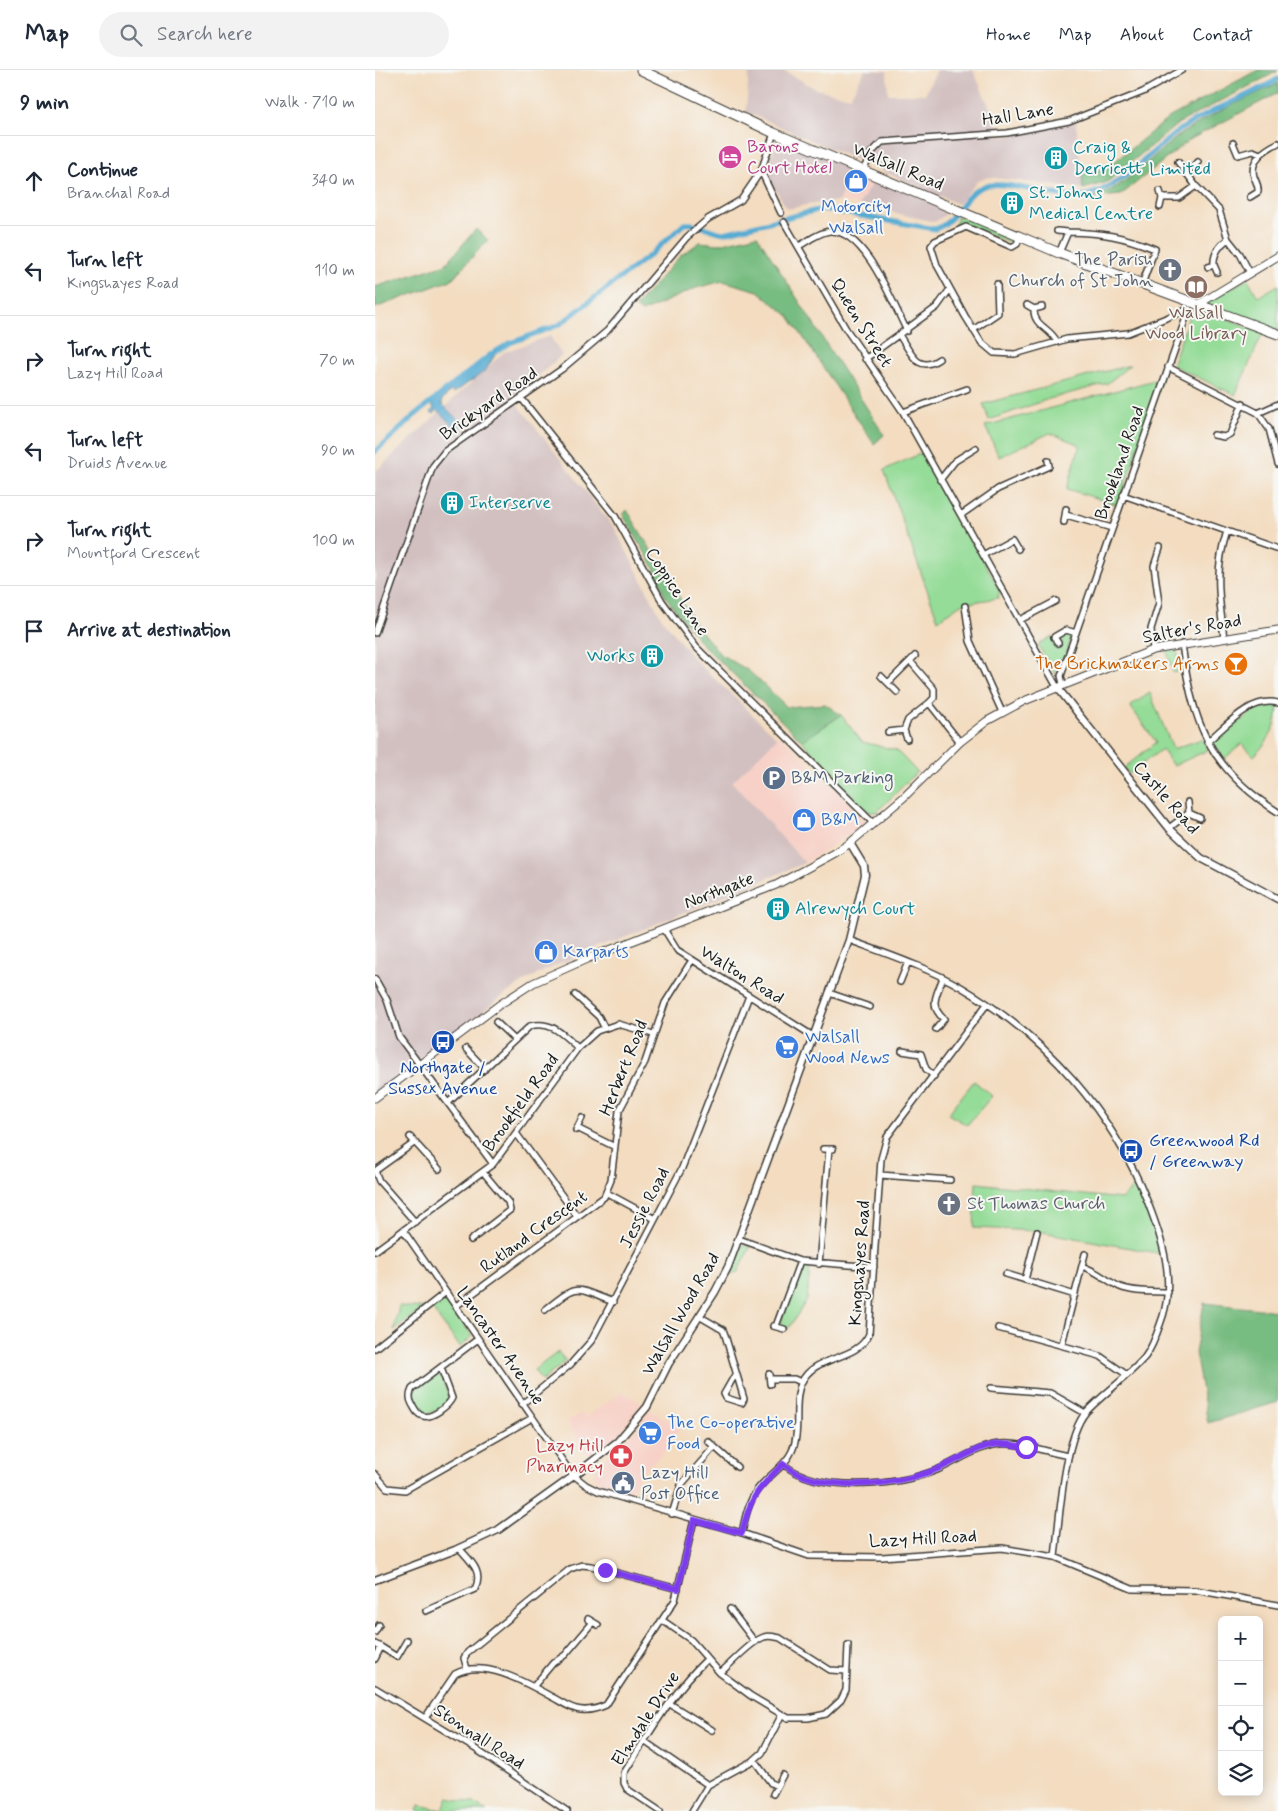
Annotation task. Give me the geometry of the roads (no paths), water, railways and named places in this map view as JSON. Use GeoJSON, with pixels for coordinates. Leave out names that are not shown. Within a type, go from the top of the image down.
{"type":"FeatureCollection","features":[{"type":"Feature","properties":{"kind":"highway","name":"Walsall Road"},"geometry":{"type":"LineString","coordinates":[[641,70],[863,171],[1059,253],[1193,305],[1278,334]]}},
{"type":"Feature","properties":{"kind":"main road"},"geometry":{"type":"LineString","coordinates":[[1193,305],[1278,256]]}},
{"type":"Feature","properties":{"kind":"main road","name":"Salter's Road"},"geometry":{"type":"LineString","coordinates":[[1060,685],[1153,650],[1181,644],[1278,630]]}},
{"type":"Feature","properties":{"kind":"main road","name":"Northgate"},"geometry":{"type":"LineString","coordinates":[[375,1098],[499,1005],[533,983],[776,885],[850,843],[874,824],[960,742],[1003,712],[1060,685]]}},
{"type":"Feature","properties":{"kind":"street","name":"Hall Lane"},"geometry":{"type":"LineString","coordinates":[[863,171],[871,154],[882,142],[1007,133],[1069,120],[1143,92],[1182,70]]}},
{"type":"Feature","properties":{"kind":"street","name":"Brickyard Road"},"geometry":{"type":"LineString","coordinates":[[375,633],[433,466],[445,451],[456,442],[522,399],[562,369],[607,331],[687,237],[708,219],[741,200],[761,171],[775,132]]}},
{"type":"Feature","properties":{"kind":"street"},"geometry":{"type":"LineString","coordinates":[[1233,142],[1238,155],[1253,151],[1260,154]]}},
{"type":"Feature","properties":{"kind":"street"},"geometry":{"type":"LineString","coordinates":[[1250,197],[1258,192],[1259,187],[1253,175],[1254,166],[1260,154],[1278,142]]}},
{"type":"Feature","properties":{"kind":"street"},"geometry":{"type":"LineString","coordinates":[[1178,162],[1196,186],[1219,210],[1228,240],[1240,254],[1250,273]]}},
{"type":"Feature","properties":{"kind":"street"},"geometry":{"type":"LineString","coordinates":[[1187,172],[1198,162]]}},
{"type":"Feature","properties":{"kind":"street"},"geometry":{"type":"LineString","coordinates":[[761,171],[781,214]]}},
{"type":"Feature","properties":{"kind":"street"},"geometry":{"type":"LineString","coordinates":[[1162,198],[1179,198],[1196,186]]}},
{"type":"Feature","properties":{"kind":"street"},"geometry":{"type":"LineString","coordinates":[[1160,191],[1162,198],[1160,207]]}},
{"type":"Feature","properties":{"kind":"street","name":"Queen Street"},"geometry":{"type":"LineString","coordinates":[[785,222],[865,359],[903,412],[1020,620],[1060,685]]}},
{"type":"Feature","properties":{"kind":"street"},"geometry":{"type":"LineString","coordinates":[[1020,236],[1017,244],[1012,247],[966,226],[935,241],[931,249],[950,289],[973,330],[987,348],[994,353],[1015,354],[1057,342],[1128,333],[1193,305]]}},
{"type":"Feature","properties":{"kind":"street"},"geometry":{"type":"LineString","coordinates":[[799,246],[829,231],[839,232],[858,243],[880,278],[907,330]]}},
{"type":"Feature","properties":{"kind":"street"},"geometry":{"type":"LineString","coordinates":[[1057,231],[1119,236],[1157,248],[1142,284]]}},
{"type":"Feature","properties":{"kind":"street"},"geometry":{"type":"LineString","coordinates":[[1059,253],[1068,232]]}},
{"type":"Feature","properties":{"kind":"street"},"geometry":{"type":"LineString","coordinates":[[1217,272],[1211,266],[1221,244],[1228,240]]}},
{"type":"Feature","properties":{"kind":"street"},"geometry":{"type":"LineString","coordinates":[[973,330],[998,313],[995,287]]}},
{"type":"Feature","properties":{"kind":"street"},"geometry":{"type":"LineString","coordinates":[[865,359],[937,307],[950,289]]}},
{"type":"Feature","properties":{"kind":"street"},"geometry":{"type":"LineString","coordinates":[[1027,305],[1034,309],[1037,320],[1052,334],[1057,342]]}},
{"type":"Feature","properties":{"kind":"street","name":"Brookland Road"},"geometry":{"type":"LineString","coordinates":[[1060,685],[1061,676],[1123,494],[1168,367],[1193,305]]}},
{"type":"Feature","properties":{"kind":"street"},"geometry":{"type":"LineString","coordinates":[[1034,309],[1041,307]]}},
{"type":"Feature","properties":{"kind":"street"},"geometry":{"type":"LineString","coordinates":[[899,335],[915,359],[923,365],[927,366],[940,360]]}},
{"type":"Feature","properties":{"kind":"street"},"geometry":{"type":"LineString","coordinates":[[1168,367],[1243,403],[1258,413],[1269,429],[1278,464]]}},
{"type":"Feature","properties":{"kind":"street"},"geometry":{"type":"LineString","coordinates":[[903,412],[956,391],[967,389]]}},
{"type":"Feature","properties":{"kind":"street","name":"Coppice Lane"},"geometry":{"type":"LineString","coordinates":[[522,399],[615,516],[662,601],[696,647],[874,824]]}},
{"type":"Feature","properties":{"kind":"street"},"geometry":{"type":"LineString","coordinates":[[1213,435],[1224,437],[1230,434],[1243,403]]}},
{"type":"Feature","properties":{"kind":"street"},"geometry":{"type":"LineString","coordinates":[[1258,413],[1278,404]]}},
{"type":"Feature","properties":{"kind":"street"},"geometry":{"type":"LineString","coordinates":[[940,480],[955,461],[976,448]]}},
{"type":"Feature","properties":{"kind":"street"},"geometry":{"type":"LineString","coordinates":[[961,515],[998,489],[1049,466],[1048,461]]}},
{"type":"Feature","properties":{"kind":"street"},"geometry":{"type":"LineString","coordinates":[[1123,494],[1278,549]]}},
{"type":"Feature","properties":{"kind":"street"},"geometry":{"type":"LineString","coordinates":[[1064,522],[1065,512],[1112,528]]}},
{"type":"Feature","properties":{"kind":"street"},"geometry":{"type":"LineString","coordinates":[[1224,638],[1217,579],[1218,566],[1227,531]]}},
{"type":"Feature","properties":{"kind":"street"},"geometry":{"type":"LineString","coordinates":[[983,555],[1013,539],[1018,549]]}},
{"type":"Feature","properties":{"kind":"street"},"geometry":{"type":"LineString","coordinates":[[1153,650],[1151,629],[1159,603],[1154,566],[1160,548]]}},
{"type":"Feature","properties":{"kind":"street"},"geometry":{"type":"LineString","coordinates":[[1020,620],[1055,601]]}},
{"type":"Feature","properties":{"kind":"street"},"geometry":{"type":"LineString","coordinates":[[965,606],[969,616],[970,641],[1003,712]]}},
{"type":"Feature","properties":{"kind":"street"},"geometry":{"type":"LineString","coordinates":[[1058,643],[1054,637],[1066,630],[1076,633]]}},
{"type":"Feature","properties":{"kind":"street"},"geometry":{"type":"LineString","coordinates":[[1181,644],[1192,700],[1207,742],[1221,764],[1240,786],[1278,812]]}},
{"type":"Feature","properties":{"kind":"street"},"geometry":{"type":"LineString","coordinates":[[888,683],[915,656]]}},
{"type":"Feature","properties":{"kind":"street"},"geometry":{"type":"LineString","coordinates":[[907,739],[904,730],[908,720],[934,698],[934,689],[910,661]]}},
{"type":"Feature","properties":{"kind":"street"},"geometry":{"type":"LineString","coordinates":[[881,676],[897,692]]}},
{"type":"Feature","properties":{"kind":"street","name":"Castle Road"},"geometry":{"type":"LineString","coordinates":[[1060,685],[1169,828],[1208,864],[1278,900]]}},
{"type":"Feature","properties":{"kind":"street"},"geometry":{"type":"LineString","coordinates":[[1207,742],[1249,708],[1260,702],[1278,703]]}},
{"type":"Feature","properties":{"kind":"street"},"geometry":{"type":"LineString","coordinates":[[929,703],[960,742]]}},
{"type":"Feature","properties":{"kind":"street"},"geometry":{"type":"LineString","coordinates":[[888,732],[904,730]]}},
{"type":"Feature","properties":{"kind":"street"},"geometry":{"type":"LineString","coordinates":[[1188,802],[1189,812]]}},
{"type":"Feature","properties":{"kind":"street"},"geometry":{"type":"LineString","coordinates":[[1169,828],[1189,812]]}},
{"type":"Feature","properties":{"kind":"street"},"geometry":{"type":"LineString","coordinates":[[1189,812],[1200,818]]}},
{"type":"Feature","properties":{"kind":"street","name":"Walsall Wood Road"},"geometry":{"type":"LineString","coordinates":[[375,1580],[459,1548],[498,1530],[575,1475],[618,1441],[637,1422],[669,1363],[723,1278],[849,940],[865,875],[860,858],[850,843]]}},
{"type":"Feature","properties":{"kind":"street","name":"Walton Road"},"geometry":{"type":"LineString","coordinates":[[664,929],[677,950],[813,1036]]}},
{"type":"Feature","properties":{"kind":"street"},"geometry":{"type":"LineString","coordinates":[[849,940],[908,962],[943,978],[987,1004],[1030,1037],[1056,1061],[1097,1107],[1112,1129],[1139,1180],[1155,1222],[1165,1252],[1169,1282],[1156,1336],[1146,1356],[1085,1413],[1067,1456],[1055,1557]]}},
{"type":"Feature","properties":{"kind":"street","name":"Herbert Road"},"geometry":{"type":"LineString","coordinates":[[607,1193],[611,1180],[613,1146],[619,1111],[645,1062],[665,1003],[692,960]]}},
{"type":"Feature","properties":{"kind":"street"},"geometry":{"type":"LineString","coordinates":[[900,982],[908,962]]}},
{"type":"Feature","properties":{"kind":"street"},"geometry":{"type":"LineString","coordinates":[[937,1029],[944,1019],[936,1013],[933,1002],[943,978]]}},
{"type":"Feature","properties":{"kind":"street"},"geometry":{"type":"LineString","coordinates":[[375,979],[387,1000],[397,1034],[493,1164]]}},
{"type":"Feature","properties":{"kind":"street"},"geometry":{"type":"LineString","coordinates":[[829,993],[870,1008]]}},
{"type":"Feature","properties":{"kind":"street"},"geometry":{"type":"LineString","coordinates":[[575,995],[599,1017],[604,1027],[623,1025],[653,1034]]}},
{"type":"Feature","properties":{"kind":"street","name":"Jessie Road"},"geometry":{"type":"LineString","coordinates":[[522,1404],[582,1353],[613,1302],[688,1152],[749,996]]}},
{"type":"Feature","properties":{"kind":"street","name":"Kingshayes Road"},"geometry":{"type":"LineString","coordinates":[[801,1382],[808,1372],[818,1366],[860,1347],[869,1334],[880,1175],[887,1137],[935,1076],[987,1004]]}},
{"type":"Feature","properties":{"kind":"street"},"geometry":{"type":"LineString","coordinates":[[496,1022],[515,1040]]}},
{"type":"Feature","properties":{"kind":"street"},"geometry":{"type":"LineString","coordinates":[[448,1103],[530,1026],[541,1023],[553,1027],[578,1048]]}},
{"type":"Feature","properties":{"kind":"street","name":"Brookfield Road"},"geometry":{"type":"LineString","coordinates":[[375,1250],[493,1164],[578,1048],[604,1027]]}},
{"type":"Feature","properties":{"kind":"street"},"geometry":{"type":"LineString","coordinates":[[466,1049],[485,1069]]}},
{"type":"Feature","properties":{"kind":"street"},"geometry":{"type":"LineString","coordinates":[[902,1052],[921,1054],[926,1069],[935,1076]]}},
{"type":"Feature","properties":{"kind":"street"},"geometry":{"type":"LineString","coordinates":[[582,1118],[577,1129],[613,1146]]}},
{"type":"Feature","properties":{"kind":"street"},"geometry":{"type":"LineString","coordinates":[[516,1134],[577,1216]]}},
{"type":"Feature","properties":{"kind":"street"},"geometry":{"type":"LineString","coordinates":[[410,1137],[432,1166],[439,1169]]}},
{"type":"Feature","properties":{"kind":"street"},"geometry":{"type":"LineString","coordinates":[[414,1143],[375,1171],[379,1182],[415,1222]]}},
{"type":"Feature","properties":{"kind":"street"},"geometry":{"type":"LineString","coordinates":[[819,1264],[828,1149]]}},
{"type":"Feature","properties":{"kind":"street"},"geometry":{"type":"LineString","coordinates":[[471,1240],[509,1210],[508,1202],[483,1172]]}},
{"type":"Feature","properties":{"kind":"street"},"geometry":{"type":"LineString","coordinates":[[880,1175],[950,1180]]}},
{"type":"Feature","properties":{"kind":"street","name":"Rutland Crescent"},"geometry":{"type":"LineString","coordinates":[[456,1306],[607,1193],[655,1219]]}},
{"type":"Feature","properties":{"kind":"street","name":"Lancaster Avenue"},"geometry":{"type":"LineString","coordinates":[[403,1230],[522,1404],[571,1473],[575,1475]]}},
{"type":"Feature","properties":{"kind":"street"},"geometry":{"type":"LineString","coordinates":[[1025,1280],[1031,1242],[1037,1232]]}},
{"type":"Feature","properties":{"kind":"street"},"geometry":{"type":"LineString","coordinates":[[739,1239],[800,1261],[874,1267]]}},
{"type":"Feature","properties":{"kind":"street"},"geometry":{"type":"LineString","coordinates":[[1062,1344],[1085,1254]]}},
{"type":"Feature","properties":{"kind":"street"},"geometry":{"type":"LineString","coordinates":[[784,1329],[774,1326],[800,1261]]}},
{"type":"Feature","properties":{"kind":"street"},"geometry":{"type":"LineString","coordinates":[[1082,1266],[1096,1270],[1113,1284],[1129,1290],[1168,1292]]}},
{"type":"Feature","properties":{"kind":"street"},"geometry":{"type":"LineString","coordinates":[[1006,1274],[1075,1295]]}},
{"type":"Feature","properties":{"kind":"street"},"geometry":{"type":"LineString","coordinates":[[545,1310],[568,1292],[577,1289],[613,1302]]}},
{"type":"Feature","properties":{"kind":"street"},"geometry":{"type":"LineString","coordinates":[[375,1348],[446,1292]]}},
{"type":"Feature","properties":{"kind":"street"},"geometry":{"type":"LineString","coordinates":[[699,1316],[724,1332],[744,1399],[742,1403],[726,1398],[724,1394],[736,1373]]}},
{"type":"Feature","properties":{"kind":"street"},"geometry":{"type":"LineString","coordinates":[[998,1328],[1003,1332],[1062,1344],[1100,1356],[1127,1375]]}},
{"type":"Feature","properties":{"kind":"street"},"geometry":{"type":"LineString","coordinates":[[441,1368],[452,1398],[450,1403],[429,1416],[417,1414],[410,1400],[412,1389],[478,1338]]}},
{"type":"Feature","properties":{"kind":"street"},"geometry":{"type":"LineString","coordinates":[[742,1533],[746,1515],[758,1489],[783,1464],[792,1452],[796,1439],[801,1382],[794,1379],[770,1379]]}},
{"type":"Feature","properties":{"kind":"street"},"geometry":{"type":"LineString","coordinates":[[1002,1390],[1003,1382]]}},
{"type":"Feature","properties":{"kind":"street"},"geometry":{"type":"LineString","coordinates":[[991,1388],[1050,1393],[1085,1413]]}},
{"type":"Feature","properties":{"kind":"street"},"geometry":{"type":"LineString","coordinates":[[375,1474],[387,1488],[405,1490],[532,1418]]}},
{"type":"Feature","properties":{"kind":"street"},"geometry":{"type":"LineString","coordinates":[[708,1441],[737,1467]]}},
{"type":"Feature","properties":{"kind":"street"},"geometry":{"type":"LineString","coordinates":[[783,1464],[794,1473],[807,1478],[852,1484],[880,1483],[915,1477],[937,1470],[985,1447],[1002,1444],[1067,1456]]}},
{"type":"Feature","properties":{"kind":"street"},"geometry":{"type":"LineString","coordinates":[[672,1514],[681,1484],[715,1447]]}},
{"type":"Feature","properties":{"kind":"street","name":"Lazy Hill Road"},"geometry":{"type":"LineString","coordinates":[[575,1475],[586,1485],[598,1491],[742,1533],[809,1556],[882,1557],[1002,1548],[1055,1557],[1132,1589],[1195,1590],[1278,1605]]}},
{"type":"Feature","properties":{"kind":"street"},"geometry":{"type":"LineString","coordinates":[[425,1718],[455,1674],[467,1669],[486,1669],[533,1686],[576,1709],[587,1710],[606,1705],[663,1620],[678,1589],[694,1520]]}},
{"type":"Feature","properties":{"kind":"street"},"geometry":{"type":"LineString","coordinates":[[426,1612],[475,1589],[479,1581],[479,1571],[459,1548]]}},
{"type":"Feature","properties":{"kind":"street"},"geometry":{"type":"LineString","coordinates":[[467,1669],[464,1658],[468,1652],[571,1569],[582,1565],[591,1566],[678,1589]]}},
{"type":"Feature","properties":{"kind":"street"},"geometry":{"type":"LineString","coordinates":[[436,1607],[439,1613]]}},
{"type":"Feature","properties":{"kind":"street"},"geometry":{"type":"LineString","coordinates":[[730,1609],[755,1642]]}},
{"type":"Feature","properties":{"kind":"street"},"geometry":{"type":"LineString","coordinates":[[663,1620],[701,1649],[720,1674],[781,1716],[796,1719],[826,1714],[834,1708],[846,1690],[848,1645]]}},
{"type":"Feature","properties":{"kind":"street"},"geometry":{"type":"LineString","coordinates":[[533,1686],[553,1664],[565,1655],[593,1622]]}},
{"type":"Feature","properties":{"kind":"street"},"geometry":{"type":"LineString","coordinates":[[375,1632],[379,1625]]}},
{"type":"Feature","properties":{"kind":"street"},"geometry":{"type":"LineString","coordinates":[[720,1674],[755,1642],[764,1637],[780,1638],[830,1670],[846,1671]]}},
{"type":"Feature","properties":{"kind":"street"},"geometry":{"type":"LineString","coordinates":[[375,1644],[397,1657],[407,1640]]}},
{"type":"Feature","properties":{"kind":"street"},"geometry":{"type":"LineString","coordinates":[[375,1659],[381,1647]]}},
{"type":"Feature","properties":{"kind":"street","name":"Elmdale Drive"},"geometry":{"type":"LineString","coordinates":[[660,1811],[631,1793],[623,1783],[624,1773],[670,1704],[693,1673],[707,1659]]}},
{"type":"Feature","properties":{"kind":"street","name":"Stonnall Road"},"geometry":{"type":"LineString","coordinates":[[375,1688],[425,1718],[567,1811]]}},
{"type":"Feature","properties":{"kind":"street"},"geometry":{"type":"LineString","coordinates":[[670,1704],[708,1730]]}},
{"type":"Feature","properties":{"kind":"street"},"geometry":{"type":"LineString","coordinates":[[692,1811],[708,1785],[754,1760],[766,1747],[781,1716]]}},
{"type":"Feature","properties":{"kind":"street"},"geometry":{"type":"LineString","coordinates":[[644,1741],[708,1785]]}},
{"type":"Feature","properties":{"kind":"street"},"geometry":{"type":"LineString","coordinates":[[754,1760],[771,1783],[777,1786]]}},
{"type":"Feature","properties":{"kind":"street"},"geometry":{"type":"LineString","coordinates":[[773,1794],[783,1775]]}},
{"type":"Feature","properties":{"kind":"water"},"geometry":{"type":"Polygon","coordinates":[[[498,350],[485,371],[454,393],[451,391],[442,400],[442,404],[463,425],[458,431],[437,410],[434,414],[431,412],[434,408],[430,403],[498,350]]]}},
{"type":"Feature","properties":{"kind":"waterway"},"geometry":{"type":"LineString","coordinates":[[375,452],[414,416],[490,355],[510,343],[559,325],[650,255],[684,224],[694,224],[724,233],[822,209],[935,229],[949,221],[969,196],[982,187],[1003,185],[1062,195],[1087,195],[1114,184],[1171,137],[1194,121],[1278,79]]}},
{"type":"Feature","properties":{"kind":"place","name":"Barons Court Hotel"},"geometry":{"type":"Point","coordinates":[730,157]}},
{"type":"Feature","properties":{"kind":"place","name":"Craig & Derricott Limited"},"geometry":{"type":"Point","coordinates":[1056,158]}},
{"type":"Feature","properties":{"kind":"place","name":"Motorcity Walsall"},"geometry":{"type":"Point","coordinates":[856,181]}},
{"type":"Feature","properties":{"kind":"place","name":"St. Johns Medical Centre"},"geometry":{"type":"Point","coordinates":[1012,203]}},
{"type":"Feature","properties":{"kind":"place","name":"The Parish Church of St John"},"geometry":{"type":"Point","coordinates":[1170,270]}},
{"type":"Feature","properties":{"kind":"place","name":"Walsall Wood Library"},"geometry":{"type":"Point","coordinates":[1196,287]}},
{"type":"Feature","properties":{"kind":"place","name":"Interserve"},"geometry":{"type":"Point","coordinates":[452,503]}},
{"type":"Feature","properties":{"kind":"place","name":"Works"},"geometry":{"type":"Point","coordinates":[652,656]}},
{"type":"Feature","properties":{"kind":"place","name":"The Brickmakers Arms"},"geometry":{"type":"Point","coordinates":[1236,664]}},
{"type":"Feature","properties":{"kind":"place","name":"B&M Parking"},"geometry":{"type":"Point","coordinates":[774,778]}},
{"type":"Feature","properties":{"kind":"place","name":"B&M"},"geometry":{"type":"Point","coordinates":[804,820]}},
{"type":"Feature","properties":{"kind":"place","name":"Alrewych Court"},"geometry":{"type":"Point","coordinates":[778,909]}},
{"type":"Feature","properties":{"kind":"place","name":"Karparts"},"geometry":{"type":"Point","coordinates":[546,952]}},
{"type":"Feature","properties":{"kind":"place","name":"Northgate / Sussex Avenue"},"geometry":{"type":"Point","coordinates":[443,1042]}},
{"type":"Feature","properties":{"kind":"place","name":"Walsall Wood News"},"geometry":{"type":"Point","coordinates":[787,1047]}},
{"type":"Feature","properties":{"kind":"place","name":"Greenwood Rd / Greenway"},"geometry":{"type":"Point","coordinates":[1131,1151]}},
{"type":"Feature","properties":{"kind":"place","name":"St Thomas Church"},"geometry":{"type":"Point","coordinates":[949,1204]}},
{"type":"Feature","properties":{"kind":"place","name":"The Co-operative Food"},"geometry":{"type":"Point","coordinates":[650,1433]}},
{"type":"Feature","properties":{"kind":"place","name":"Lazy Hill Pharmacy"},"geometry":{"type":"Point","coordinates":[621,1456]}},
{"type":"Feature","properties":{"kind":"place","name":"Lazy Hill Post Office"},"geometry":{"type":"Point","coordinates":[623,1483]}}]}
